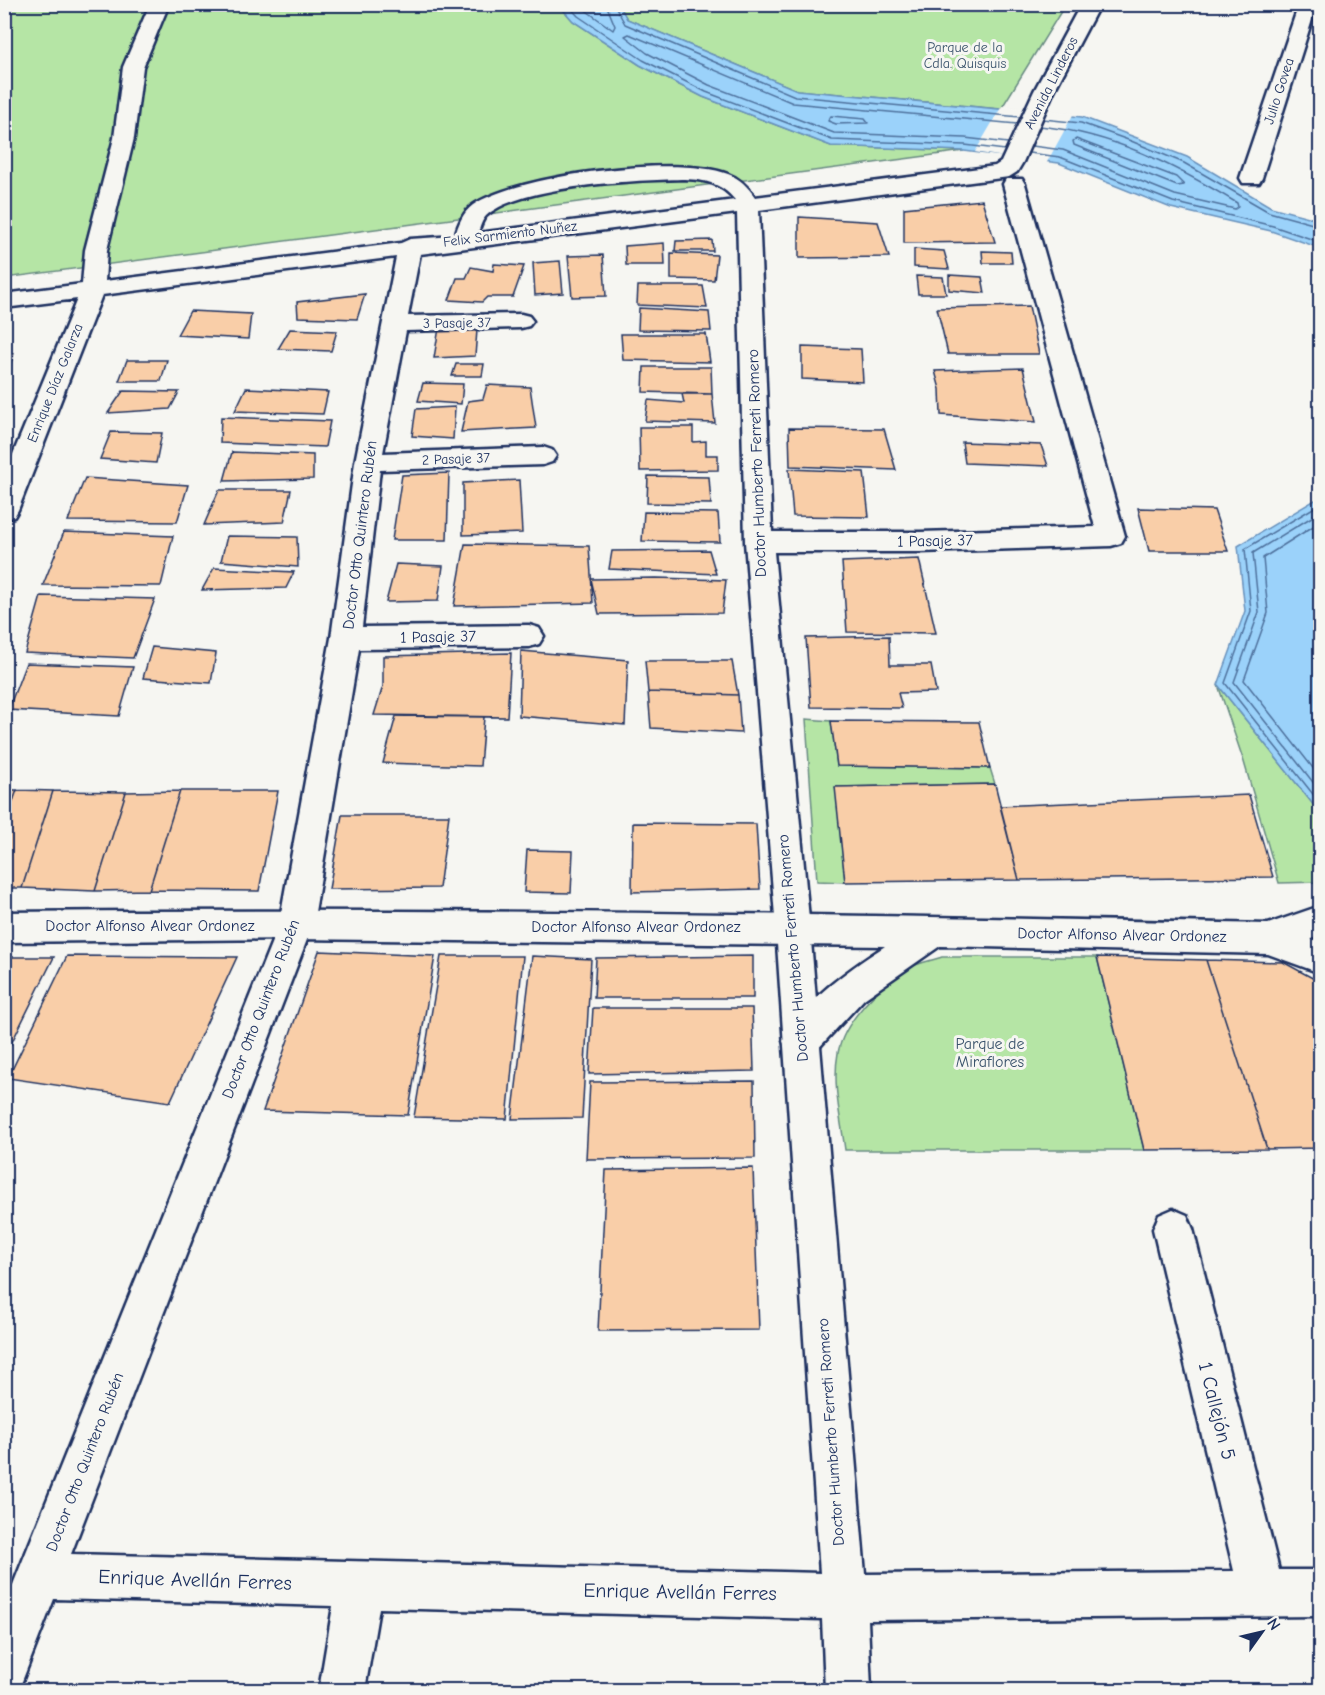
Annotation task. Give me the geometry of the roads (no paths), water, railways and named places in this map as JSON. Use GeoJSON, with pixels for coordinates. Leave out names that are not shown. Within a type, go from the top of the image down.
{"type":"FeatureCollection","features":[{"type":"Feature","properties":{"kind":"street","name":"Enrique Díaz Galarza"},"geometry":{"type":"LineString","coordinates":[[4,510],[93,289],[96,250],[124,138],[133,68],[160,4]]}},
{"type":"Feature","properties":{"kind":"street","name":"Avenida Linderos"},"geometry":{"type":"LineString","coordinates":[[1013,173],[1044,91],[1091,4]]}},
{"type":"Feature","properties":{"kind":"street","name":"Julio Govea"},"geometry":{"type":"LineString","coordinates":[[1251,178],[1308,4]]}},
{"type":"Feature","properties":{"kind":"street","name":"Felix Sarmiento Nuñez"},"geometry":{"type":"LineString","coordinates":[[4,301],[410,246],[1001,172],[1009,167],[1013,173]]}},
{"type":"Feature","properties":{"kind":"street"},"geometry":{"type":"LineString","coordinates":[[465,240],[471,222],[487,205],[509,195],[579,181],[654,174],[704,173],[734,185],[748,204]]}},
{"type":"Feature","properties":{"kind":"street","name":"1 Pasaje 37"},"geometry":{"type":"LineString","coordinates":[[759,542],[920,542],[1111,536],[1013,173]]}},
{"type":"Feature","properties":{"kind":"street","name":"Doctor Humberto Ferreti Romero"},"geometry":{"type":"LineString","coordinates":[[748,204],[759,542],[793,929],[844,1597],[848,1690]]}},
{"type":"Feature","properties":{"kind":"street","name":"Doctor Otto Quintero Rubén"},"geometry":{"type":"LineString","coordinates":[[4,1667],[296,924],[346,638],[368,462],[410,246]]}},
{"type":"Feature","properties":{"kind":"street","name":"3 Pasaje 37"},"geometry":{"type":"LineString","coordinates":[[393,324],[521,321]]}},
{"type":"Feature","properties":{"kind":"street","name":"2 Pasaje 37"},"geometry":{"type":"LineString","coordinates":[[368,462],[543,456]]}},
{"type":"Feature","properties":{"kind":"street","name":"1 Pasaje 37"},"geometry":{"type":"LineString","coordinates":[[346,638],[529,636]]}},
{"type":"Feature","properties":{"kind":"street","name":"Doctor Alfonso Alvear Ordonez"},"geometry":{"type":"LineString","coordinates":[[1268,939],[1320,921]]}},
{"type":"Feature","properties":{"kind":"street","name":"Doctor Alfonso Alvear Ordonez"},"geometry":{"type":"LineString","coordinates":[[4,927],[296,924],[934,931],[1268,939],[1320,958]]}},
{"type":"Feature","properties":{"kind":"street"},"geometry":{"type":"LineString","coordinates":[[801,1041],[851,988],[934,931]]}},
{"type":"Feature","properties":{"kind":"street","name":"1 Callejón 5"},"geometry":{"type":"LineString","coordinates":[[1173,1229],[1262,1593]]}},
{"type":"Feature","properties":{"kind":"street","name":"Enrique Avellán Ferres"},"geometry":{"type":"LineString","coordinates":[[40,1576],[844,1597],[1320,1593]]}},
{"type":"Feature","properties":{"kind":"street"},"geometry":{"type":"LineString","coordinates":[[342,1690],[360,1584]]}},
{"type":"Feature","properties":{"kind":"water"},"geometry":{"type":"Polygon","coordinates":[[[559,5],[619,5],[627,19],[797,90],[1082,117],[1187,157],[1271,207],[1320,220],[1320,248],[1271,231],[1171,208],[1059,163],[964,151],[831,146],[703,97],[640,65],[573,21],[559,5]]]}},
{"type":"Feature","properties":{"kind":"water"},"geometry":{"type":"Polygon","coordinates":[[[1320,497],[1320,813],[1218,685],[1245,611],[1238,546],[1320,497]]]}},
{"type":"Feature","properties":{"kind":"park label","name":"Parque de la Cdla. Quisquis"},"geometry":{"type":"Point","coordinates":[965,56]}},
{"type":"Feature","properties":{"kind":"park label","name":"Parque de Miraflores"},"geometry":{"type":"Point","coordinates":[990,1053]}}]}
